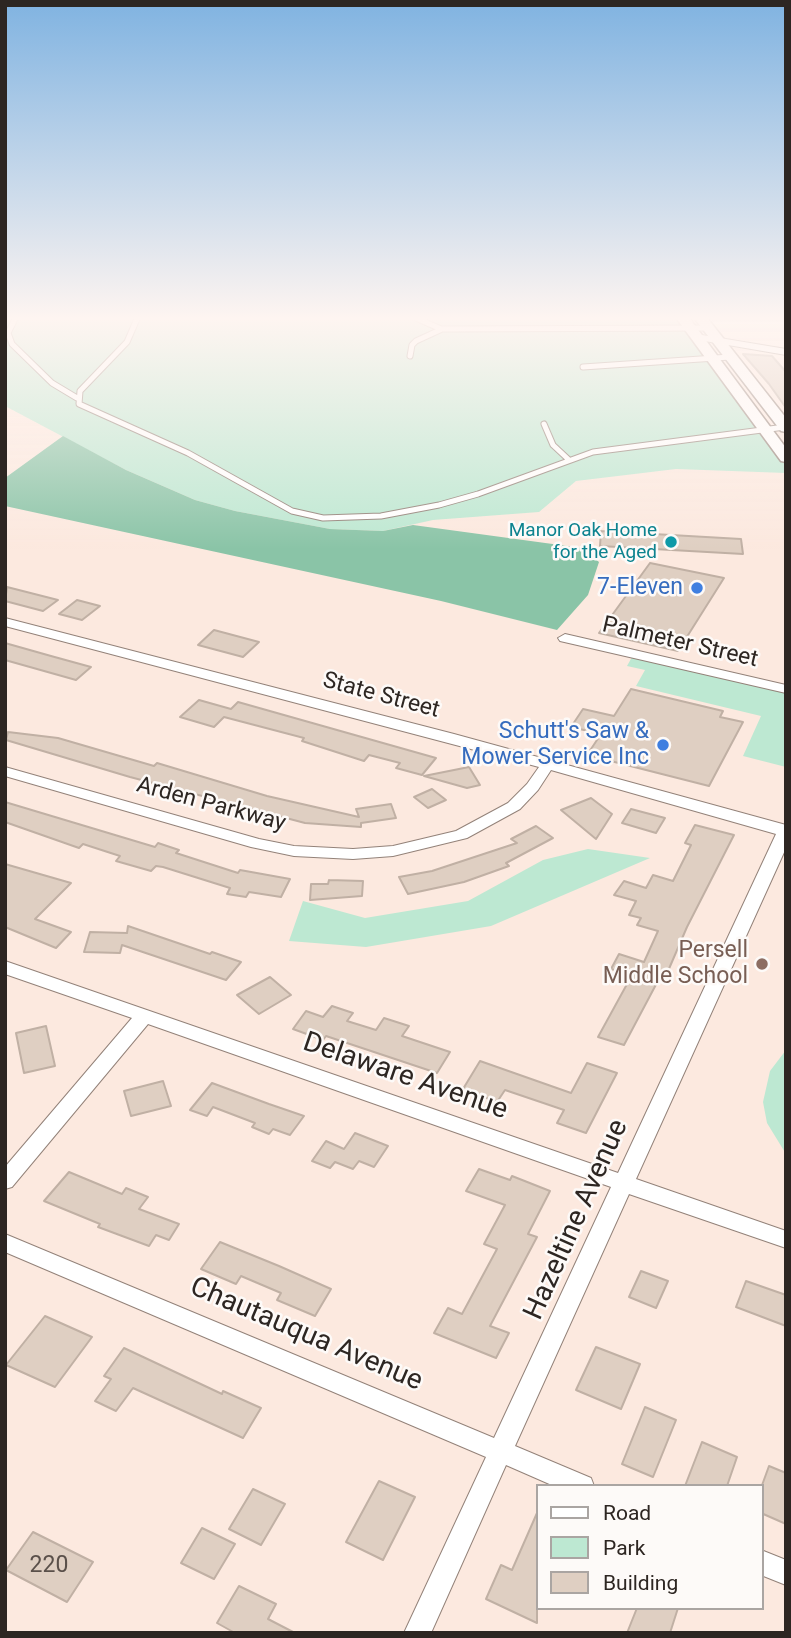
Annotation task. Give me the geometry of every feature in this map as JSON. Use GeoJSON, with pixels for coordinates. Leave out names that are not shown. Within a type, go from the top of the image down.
{"type":"FeatureCollection","features":[{"type":"Feature","properties":{"kind":"street"},"geometry":{"type":"LineString","coordinates":[[739,395],[786,458]]}},
{"type":"Feature","properties":{"kind":"street"},"geometry":{"type":"LineString","coordinates":[[760,395],[785,428]]}},
{"type":"Feature","properties":{"kind":"street","name":"State Street"},"geometry":{"type":"LineString","coordinates":[[5,622],[548,764],[785,831]]}},
{"type":"Feature","properties":{"kind":"street","name":"Palmeter Street"},"geometry":{"type":"LineString","coordinates":[[565,638],[786,689]]}},
{"type":"Feature","properties":{"kind":"street","name":"Arden Parkway"},"geometry":{"type":"LineString","coordinates":[[5,771],[257,844],[294,851],[353,854],[393,850],[461,835],[514,806],[533,787],[548,764]]}},
{"type":"Feature","properties":{"kind":"street","name":"Hazeltine Avenue"},"geometry":{"type":"LineString","coordinates":[[417,1633],[785,831]]}},
{"type":"Feature","properties":{"kind":"street","name":"Delaware Avenue"},"geometry":{"type":"LineString","coordinates":[[5,967],[786,1240]]}},
{"type":"Feature","properties":{"kind":"street"},"geometry":{"type":"LineString","coordinates":[[5,1181],[144,1016]]}},
{"type":"Feature","properties":{"kind":"street","name":"Chautauqua Avenue"},"geometry":{"type":"LineString","coordinates":[[5,1243],[577,1484]]}},
{"type":"Feature","properties":{"kind":"street"},"geometry":{"type":"LineString","coordinates":[[763,1563],[786,1573]]}},
{"type":"Feature","properties":{"kind":"lane"},"geometry":{"type":"LineString","coordinates":[[73,395],[88,410],[188,453],[292,511],[323,518],[381,516],[439,506],[489,491],[568,459],[593,452],[785,428]]}},
{"type":"Feature","properties":{"kind":"lane"},"geometry":{"type":"LineString","coordinates":[[544,424],[553,445],[568,459]]}},
{"type":"Feature","properties":{"kind":"green space"},"geometry":{"type":"Polygon","coordinates":[[[5,395],[736,395],[786,461],[786,473],[676,469],[576,481],[539,512],[433,520],[383,531],[330,529],[235,511],[195,500],[126,470],[5,406],[5,395]]]}},
{"type":"Feature","properties":{"kind":"green space"},"geometry":{"type":"Polygon","coordinates":[[[63,436],[126,470],[195,500],[235,511],[330,529],[383,531],[413,525],[582,548],[599,562],[588,595],[557,630],[441,601],[5,506],[5,478],[63,436]]]}},
{"type":"Feature","properties":{"kind":"green space"},"geometry":{"type":"Polygon","coordinates":[[[632,657],[786,693],[786,767],[743,756],[761,716],[636,686],[645,670],[627,666],[632,657]]]}},
{"type":"Feature","properties":{"kind":"green space"},"geometry":{"type":"Polygon","coordinates":[[[588,849],[650,858],[491,926],[366,947],[289,941],[303,901],[365,918],[468,901],[543,860],[588,849]]]}},
{"type":"Feature","properties":{"kind":"green space"},"geometry":{"type":"Polygon","coordinates":[[[786,1050],[786,1154],[767,1123],[763,1102],[770,1071],[786,1050]]]}},
{"type":"Feature","properties":{"kind":"building"},"geometry":{"type":"Polygon","coordinates":[[[777,395],[786,395],[786,408],[777,395]]]}},
{"type":"Feature","properties":{"kind":"building","name":"Manor Oak Home for the Aged"},"geometry":{"type":"Polygon","coordinates":[[[601,531],[741,539],[743,554],[600,546],[601,531]]]}},
{"type":"Feature","properties":{"kind":"building"},"geometry":{"type":"Polygon","coordinates":[[[650,563],[724,578],[678,651],[599,633],[650,563]]]}},
{"type":"Feature","properties":{"kind":"building"},"geometry":{"type":"Polygon","coordinates":[[[7,587],[58,600],[43,611],[5,601],[7,587]]]}},
{"type":"Feature","properties":{"kind":"building"},"geometry":{"type":"Polygon","coordinates":[[[77,600],[100,606],[82,620],[59,614],[77,600]]]}},
{"type":"Feature","properties":{"kind":"building"},"geometry":{"type":"Polygon","coordinates":[[[214,630],[259,642],[243,657],[198,645],[214,630]]]}},
{"type":"Feature","properties":{"kind":"building"},"geometry":{"type":"Polygon","coordinates":[[[5,643],[91,667],[76,680],[5,660],[5,643]]]}},
{"type":"Feature","properties":{"kind":"building","name":"Schutt's Saw & Mower Service Inc"},"geometry":{"type":"Polygon","coordinates":[[[631,689],[723,711],[720,717],[743,722],[709,786],[587,755],[601,734],[571,727],[583,709],[614,716],[631,689]]]}},
{"type":"Feature","properties":{"kind":"building"},"geometry":{"type":"Polygon","coordinates":[[[199,700],[231,709],[238,702],[436,758],[422,775],[396,768],[400,763],[369,755],[364,761],[302,741],[304,738],[224,717],[214,727],[180,717],[199,700]]]}},
{"type":"Feature","properties":{"kind":"building"},"geometry":{"type":"Polygon","coordinates":[[[8,732],[58,738],[154,766],[157,763],[267,796],[359,817],[356,809],[391,804],[396,818],[361,823],[361,827],[305,823],[130,777],[6,740],[8,732]]]}},
{"type":"Feature","properties":{"kind":"building"},"geometry":{"type":"Polygon","coordinates":[[[469,767],[480,785],[467,788],[424,776],[469,767]]]}},
{"type":"Feature","properties":{"kind":"building"},"geometry":{"type":"Polygon","coordinates":[[[432,789],[446,800],[428,808],[414,797],[432,789]]]}},
{"type":"Feature","properties":{"kind":"building"},"geometry":{"type":"Polygon","coordinates":[[[591,798],[612,814],[596,839],[561,810],[591,798]]]}},
{"type":"Feature","properties":{"kind":"building"},"geometry":{"type":"Polygon","coordinates":[[[5,802],[155,847],[158,843],[179,850],[176,853],[238,873],[240,870],[290,879],[281,897],[249,892],[246,897],[227,894],[230,888],[163,867],[156,866],[151,871],[116,861],[120,856],[83,844],[79,848],[5,822],[5,802]]]}},
{"type":"Feature","properties":{"kind":"building"},"geometry":{"type":"Polygon","coordinates":[[[631,809],[665,818],[656,833],[622,823],[631,809]]]}},
{"type":"Feature","properties":{"kind":"building"},"geometry":{"type":"Polygon","coordinates":[[[695,825],[734,835],[687,927],[665,978],[660,977],[624,1045],[598,1037],[632,975],[611,969],[619,954],[644,962],[658,931],[637,925],[641,918],[629,915],[636,901],[614,895],[624,881],[646,888],[653,875],[673,881],[691,845],[685,843],[695,825]]]}},
{"type":"Feature","properties":{"kind":"building"},"geometry":{"type":"Polygon","coordinates":[[[536,826],[553,838],[506,863],[509,866],[464,882],[408,894],[399,877],[432,871],[517,843],[511,839],[536,826]]]}},
{"type":"Feature","properties":{"kind":"building"},"geometry":{"type":"Polygon","coordinates":[[[5,864],[71,883],[35,919],[71,932],[56,948],[5,927],[5,864]]]}},
{"type":"Feature","properties":{"kind":"building"},"geometry":{"type":"Polygon","coordinates":[[[329,880],[363,881],[362,896],[310,900],[311,884],[328,884],[329,880]]]}},
{"type":"Feature","properties":{"kind":"building"},"geometry":{"type":"Polygon","coordinates":[[[128,926],[241,962],[226,980],[122,945],[120,953],[84,952],[90,932],[127,933],[128,926]]]}},
{"type":"Feature","properties":{"kind":"building"},"geometry":{"type":"Polygon","coordinates":[[[270,977],[291,995],[259,1014],[237,995],[270,977]]]}},
{"type":"Feature","properties":{"kind":"building"},"geometry":{"type":"Polygon","coordinates":[[[332,1006],[353,1013],[347,1021],[376,1030],[384,1018],[409,1026],[402,1036],[450,1052],[437,1073],[326,1036],[323,1040],[293,1029],[306,1011],[323,1017],[332,1006]]]}},
{"type":"Feature","properties":{"kind":"building"},"geometry":{"type":"Polygon","coordinates":[[[46,1026],[55,1066],[24,1073],[16,1033],[46,1026]]]}},
{"type":"Feature","properties":{"kind":"building"},"geometry":{"type":"Polygon","coordinates":[[[480,1061],[571,1093],[587,1063],[617,1073],[586,1133],[557,1123],[564,1110],[505,1090],[497,1102],[463,1089],[480,1061]]]}},
{"type":"Feature","properties":{"kind":"building"},"geometry":{"type":"Polygon","coordinates":[[[163,1081],[171,1106],[131,1116],[124,1091],[163,1081]]]}},
{"type":"Feature","properties":{"kind":"building"},"geometry":{"type":"Polygon","coordinates":[[[212,1083],[304,1116],[290,1135],[273,1129],[269,1134],[252,1127],[255,1123],[213,1107],[207,1116],[190,1110],[212,1083]]]}},
{"type":"Feature","properties":{"kind":"building"},"geometry":{"type":"Polygon","coordinates":[[[355,1133],[388,1146],[374,1167],[359,1161],[353,1169],[335,1162],[330,1168],[312,1161],[326,1141],[344,1149],[355,1133]]]}},
{"type":"Feature","properties":{"kind":"building"},"geometry":{"type":"Polygon","coordinates":[[[479,1169],[510,1180],[512,1176],[550,1191],[528,1234],[537,1237],[490,1326],[509,1333],[496,1358],[434,1333],[448,1308],[462,1314],[497,1249],[484,1244],[505,1205],[466,1191],[479,1169]]]}},
{"type":"Feature","properties":{"kind":"building"},"geometry":{"type":"Polygon","coordinates":[[[69,1172],[122,1194],[126,1188],[148,1197],[139,1209],[179,1224],[169,1240],[156,1235],[149,1246],[98,1227],[100,1224],[44,1201],[69,1172]]]}},
{"type":"Feature","properties":{"kind":"building"},"geometry":{"type":"Polygon","coordinates":[[[220,1242],[331,1289],[315,1316],[277,1300],[281,1293],[241,1276],[236,1284],[201,1269],[220,1242]]]}},
{"type":"Feature","properties":{"kind":"building"},"geometry":{"type":"Polygon","coordinates":[[[641,1271],[668,1281],[656,1308],[629,1297],[641,1271]]]}},
{"type":"Feature","properties":{"kind":"building"},"geometry":{"type":"Polygon","coordinates":[[[746,1281],[786,1295],[786,1326],[736,1307],[746,1281]]]}},
{"type":"Feature","properties":{"kind":"building"},"geometry":{"type":"Polygon","coordinates":[[[45,1316],[92,1337],[55,1387],[6,1365],[45,1316]]]}},
{"type":"Feature","properties":{"kind":"building"},"geometry":{"type":"Polygon","coordinates":[[[596,1347],[640,1364],[621,1409],[576,1390],[596,1347]]]}},
{"type":"Feature","properties":{"kind":"building"},"geometry":{"type":"Polygon","coordinates":[[[124,1348],[222,1394],[223,1391],[261,1408],[243,1438],[133,1388],[116,1411],[95,1401],[111,1379],[104,1376],[124,1348]]]}},
{"type":"Feature","properties":{"kind":"building"},"geometry":{"type":"Polygon","coordinates":[[[645,1407],[676,1420],[653,1477],[622,1464],[645,1407]]]}},
{"type":"Feature","properties":{"kind":"building"},"geometry":{"type":"Polygon","coordinates":[[[702,1442],[737,1457],[728,1484],[686,1484],[702,1442]]]}},
{"type":"Feature","properties":{"kind":"building"},"geometry":{"type":"Polygon","coordinates":[[[769,1466],[786,1473],[786,1524],[763,1514],[762,1484],[769,1466]]]}},
{"type":"Feature","properties":{"kind":"building"},"geometry":{"type":"Polygon","coordinates":[[[379,1481],[415,1497],[383,1560],[346,1542],[379,1481]]]}},
{"type":"Feature","properties":{"kind":"building"},"geometry":{"type":"Polygon","coordinates":[[[253,1489],[285,1504],[261,1545],[229,1529],[253,1489]]]}},
{"type":"Feature","properties":{"kind":"building"},"geometry":{"type":"Polygon","coordinates":[[[536,1515],[537,1623],[486,1599],[501,1565],[512,1570],[536,1515]]]}},
{"type":"Feature","properties":{"kind":"building"},"geometry":{"type":"Polygon","coordinates":[[[202,1528],[235,1544],[214,1579],[181,1563],[202,1528]]]}},
{"type":"Feature","properties":{"kind":"building"},"geometry":{"type":"Polygon","coordinates":[[[33,1532],[93,1562],[67,1602],[6,1570],[33,1532]]]}},
{"type":"Feature","properties":{"kind":"building"},"geometry":{"type":"Polygon","coordinates":[[[239,1586],[276,1604],[268,1619],[295,1633],[235,1633],[217,1623],[239,1586]]]}},
{"type":"Feature","properties":{"kind":"building"},"geometry":{"type":"Polygon","coordinates":[[[636,1610],[677,1610],[670,1633],[627,1633],[636,1610]]]}},
{"type":"Feature","properties":{"kind":"place","name":"Manor Oak Home for the Aged"},"geometry":{"type":"Point","coordinates":[671,542]}},
{"type":"Feature","properties":{"kind":"place","name":"7-Eleven"},"geometry":{"type":"Point","coordinates":[697,588]}},
{"type":"Feature","properties":{"kind":"place","name":"Schutt's Saw & Mower Service Inc"},"geometry":{"type":"Point","coordinates":[663,745]}},
{"type":"Feature","properties":{"kind":"place","name":"Persell Middle School"},"geometry":{"type":"Point","coordinates":[762,964]}}]}
